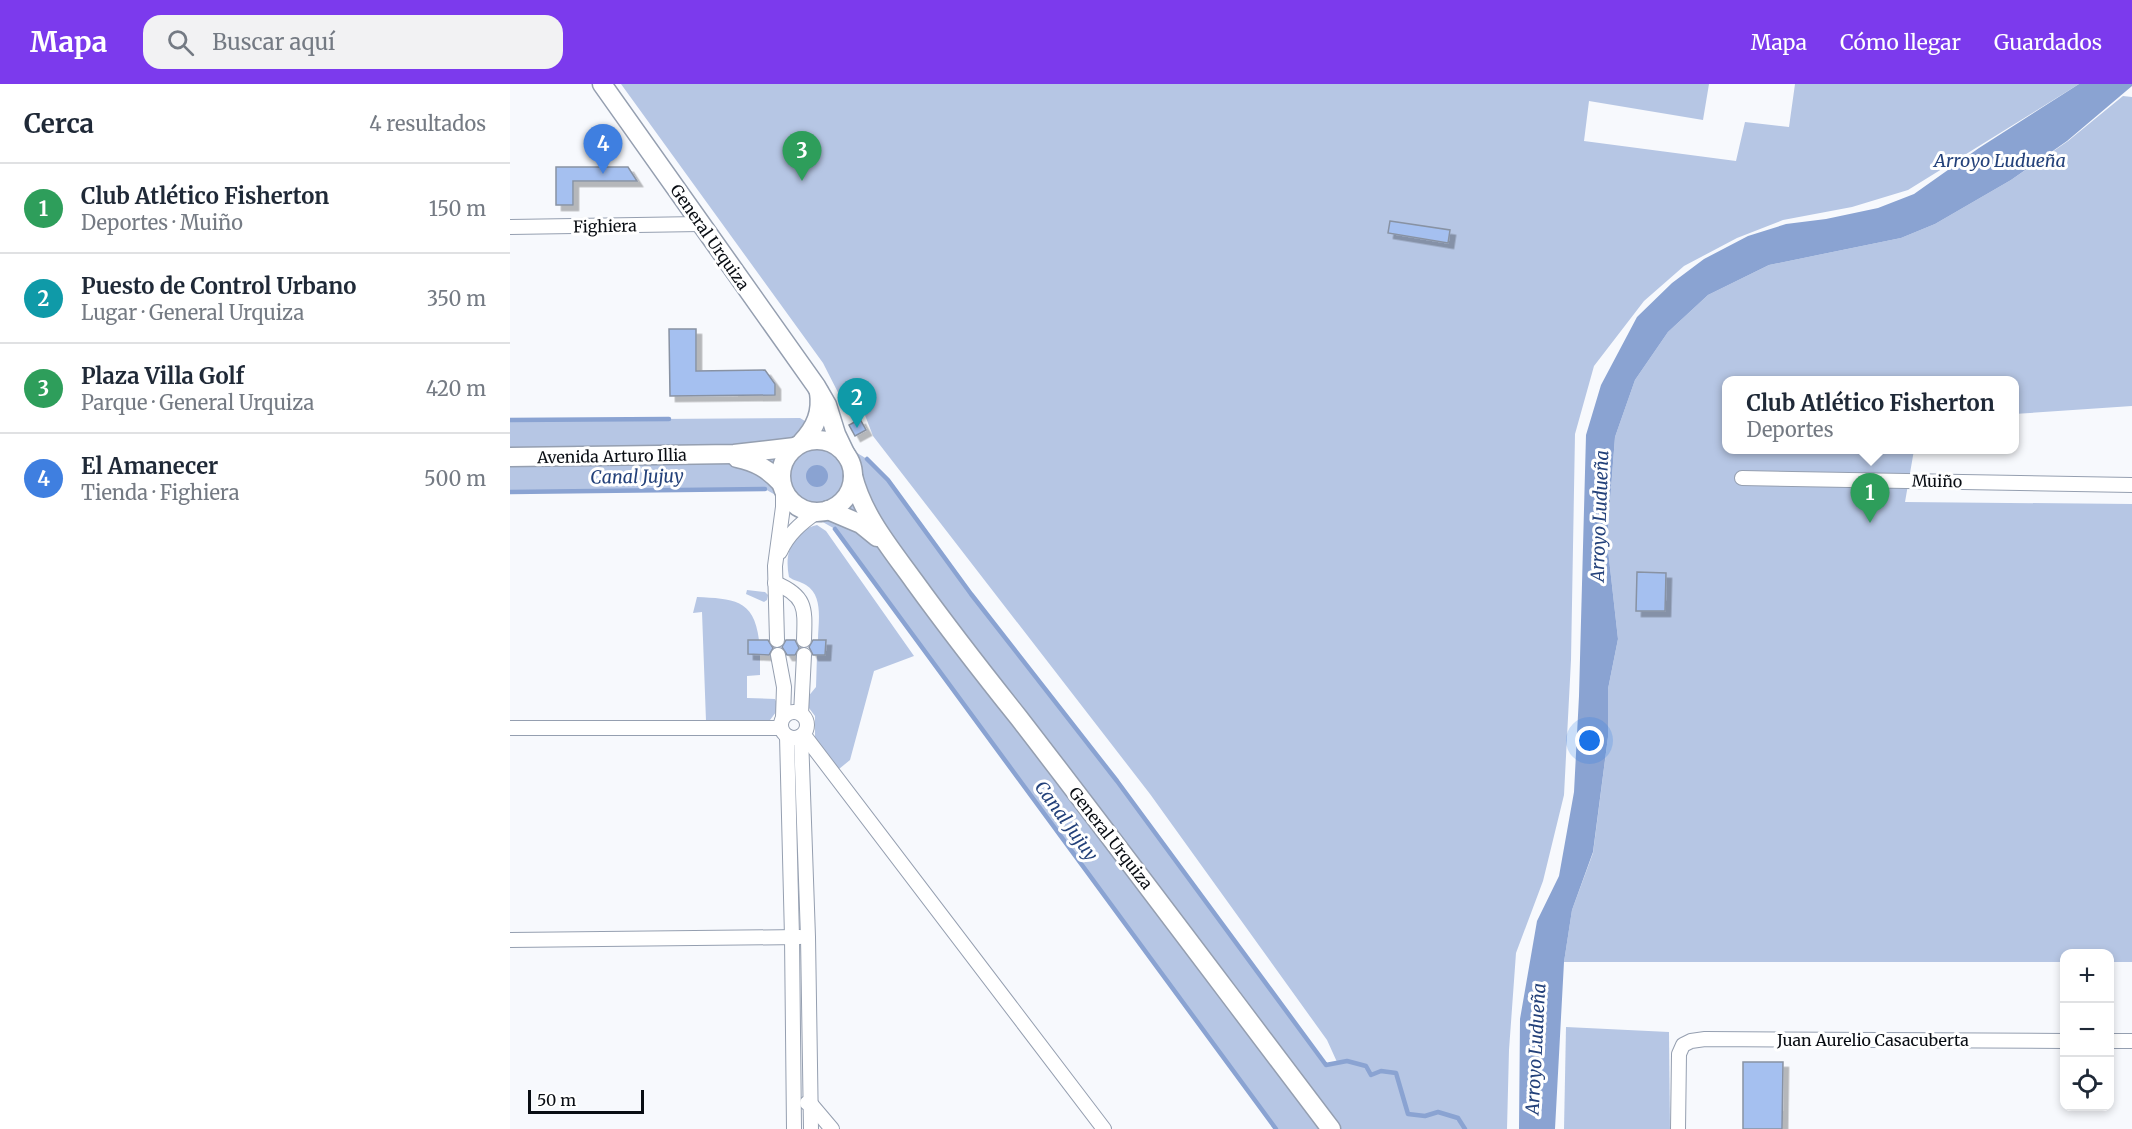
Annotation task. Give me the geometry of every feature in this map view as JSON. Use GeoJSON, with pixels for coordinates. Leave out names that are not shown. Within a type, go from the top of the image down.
{"type":"FeatureCollection","features":[{"type":"Feature","properties":{"kind":"main road","name":"General Urquiza"},"geometry":{"type":"LineString","coordinates":[[602,84],[818,390],[827,405],[836,434],[846,455]]}},
{"type":"Feature","properties":{"kind":"main road"},"geometry":{"type":"LineString","coordinates":[[798,444],[814,440],[826,441],[837,445],[846,455],[851,464],[852,487],[838,505],[823,511],[807,511],[796,506],[782,487],[780,475],[783,462],[798,444],[816,424],[820,401],[818,390]]}},
{"type":"Feature","properties":{"kind":"main road","name":"Avenida Arturo Illia"},"geometry":{"type":"LineString","coordinates":[[510,457],[713,454],[754,452],[798,444]]}},
{"type":"Feature","properties":{"kind":"main road","name":"Avenida Arturo Illia"},"geometry":{"type":"LineString","coordinates":[[713,454],[754,463],[768,470],[782,487]]}},
{"type":"Feature","properties":{"kind":"main road","name":"General Urquiza"},"geometry":{"type":"LineString","coordinates":[[853,476],[860,499],[890,548],[939,615],[1130,861],[1331,1129]]}},
{"type":"Feature","properties":{"kind":"main road","name":"General Urquiza"},"geometry":{"type":"LineString","coordinates":[[823,511],[861,524],[890,548]]}},
{"type":"Feature","properties":{"kind":"street","name":"Fighiera"},"geometry":{"type":"LineString","coordinates":[[510,227],[700,224]]}},
{"type":"Feature","properties":{"kind":"street","name":"Muiño"},"geometry":{"type":"LineString","coordinates":[[1742,478],[2132,485]]}},
{"type":"Feature","properties":{"kind":"street"},"geometry":{"type":"LineString","coordinates":[[777,640],[775,566],[783,507],[782,487]]}},
{"type":"Feature","properties":{"kind":"street"},"geometry":{"type":"LineString","coordinates":[[775,566],[790,534],[803,522],[823,511]]}},
{"type":"Feature","properties":{"kind":"street"},"geometry":{"type":"LineString","coordinates":[[775,583],[789,589],[801,601],[805,610],[804,640]]}},
{"type":"Feature","properties":{"kind":"street"},"geometry":{"type":"LineString","coordinates":[[778,655],[791,731],[794,1129]]}},
{"type":"Feature","properties":{"kind":"street"},"geometry":{"type":"LineString","coordinates":[[510,728],[791,731],[807,724],[801,714],[804,655]]}},
{"type":"Feature","properties":{"kind":"street"},"geometry":{"type":"LineString","coordinates":[[782,675],[803,675]]}},
{"type":"Feature","properties":{"kind":"street"},"geometry":{"type":"LineString","coordinates":[[801,714],[790,712],[808,938],[811,1129]]}},
{"type":"Feature","properties":{"kind":"street"},"geometry":{"type":"LineString","coordinates":[[791,731],[1104,1129]]}},
{"type":"Feature","properties":{"kind":"street"},"geometry":{"type":"LineString","coordinates":[[510,940],[808,938]]}},
{"type":"Feature","properties":{"kind":"street","name":"Juan Aurelio Casacuberta"},"geometry":{"type":"LineString","coordinates":[[1678,1129],[1679,1054],[1683,1045],[1691,1041],[1705,1039],[2060,1041]]}},
{"type":"Feature","properties":{"kind":"street"},"geometry":{"type":"LineString","coordinates":[[2114,1041],[2132,1041]]}},
{"type":"Feature","properties":{"kind":"street"},"geometry":{"type":"LineString","coordinates":[[793,1103],[810,1103],[832,1129]]}},
{"type":"Feature","properties":{"kind":"shaded area"},"geometry":{"type":"Polygon","coordinates":[[[621,84],[1709,84],[1703,120],[1589,101],[1584,141],[1736,161],[1745,122],[1789,127],[1795,84],[2079,84],[1908,190],[1852,207],[1783,220],[1737,238],[1684,266],[1644,301],[1594,366],[1575,434],[1571,660],[1564,795],[1543,881],[1516,953],[1509,1050],[1507,1129],[1276,1129],[835,529],[765,489],[510,492],[510,420],[800,418],[867,459],[888,480],[971,594],[1117,781],[1325,1064],[1337,1062],[1327,1040],[1150,794],[873,436],[863,410],[850,416],[823,363],[621,84]]]}},
{"type":"Feature","properties":{"kind":"shaded area"},"geometry":{"type":"Polygon","coordinates":[[[2123,96],[2132,97],[2132,406],[2019,414],[2019,376],[1722,376],[1722,454],[1913,454],[1905,502],[2132,504],[2132,962],[2114,962],[2114,949],[2060,949],[2060,962],[1564,962],[1572,910],[1593,853],[1608,737],[1608,689],[1618,639],[1607,541],[1615,437],[1635,380],[1668,332],[1708,295],[1769,265],[1901,238],[1935,224],[2011,180],[2068,141],[2123,96]]]}},
{"type":"Feature","properties":{"kind":"shaded area"},"geometry":{"type":"Polygon","coordinates":[[[817,525],[826,531],[914,656],[874,671],[850,760],[839,769],[815,739],[815,716],[806,704],[807,698],[816,687],[817,655],[825,655],[826,641],[818,640],[818,603],[812,590],[789,577],[788,568],[789,552],[796,538],[801,532],[817,525]]]}},
{"type":"Feature","properties":{"kind":"shaded area"},"geometry":{"type":"Polygon","coordinates":[[[747,590],[765,592],[768,595],[767,600],[764,602],[746,594],[747,590]]]}},
{"type":"Feature","properties":{"kind":"shaded area"},"geometry":{"type":"Polygon","coordinates":[[[697,597],[731,600],[746,608],[752,616],[759,640],[748,640],[748,654],[760,654],[760,675],[747,676],[747,698],[775,699],[779,708],[770,720],[706,721],[702,612],[693,613],[697,597]]]}},
{"type":"Feature","properties":{"kind":"shaded area"},"geometry":{"type":"Polygon","coordinates":[[[1566,1027],[1669,1032],[1670,1129],[1564,1129],[1566,1027]]]}},
{"type":"Feature","properties":{"kind":"water","name":"Arroyo Ludueña"},"geometry":{"type":"Polygon","coordinates":[[[2079,84],[2132,84],[2132,86],[2067,141],[2011,180],[1935,224],[1901,238],[1769,265],[1708,295],[1668,332],[1635,380],[1615,437],[1607,541],[1618,639],[1608,689],[1608,737],[1593,852],[1572,910],[1564,962],[1555,1129],[1519,1129],[1520,1019],[1537,921],[1559,876],[1574,792],[1586,435],[1601,385],[1637,317],[1672,283],[1704,259],[1748,236],[1786,224],[1826,219],[1878,208],[1914,194],[1979,148],[2079,84]]]}},
{"type":"Feature","properties":{"kind":"water"},"geometry":{"type":"Polygon","coordinates":[[[817,465],[825,468],[828,476],[825,484],[817,487],[809,484],[806,476],[809,468],[817,465]]]}},
{"type":"Feature","properties":{"kind":"building"},"geometry":{"type":"Polygon","coordinates":[[[556,167],[628,167],[637,181],[573,181],[573,205],[556,205],[556,167]]]}},
{"type":"Feature","properties":{"kind":"building"},"geometry":{"type":"Polygon","coordinates":[[[1390,221],[1450,230],[1448,243],[1388,233],[1390,221]]]}},
{"type":"Feature","properties":{"kind":"building"},"geometry":{"type":"Polygon","coordinates":[[[669,329],[696,329],[696,371],[765,370],[775,384],[775,395],[670,396],[669,329]]]}},
{"type":"Feature","properties":{"kind":"building"},"geometry":{"type":"Polygon","coordinates":[[[860,419],[866,430],[855,436],[849,425],[860,419]]]}},
{"type":"Feature","properties":{"kind":"building"},"geometry":{"type":"Polygon","coordinates":[[[1637,572],[1666,573],[1665,611],[1636,611],[1637,572]]]}},
{"type":"Feature","properties":{"kind":"building"},"geometry":{"type":"Polygon","coordinates":[[[748,640],[768,640],[773,648],[769,655],[748,654],[748,640]]]}},
{"type":"Feature","properties":{"kind":"building"},"geometry":{"type":"Polygon","coordinates":[[[786,640],[795,640],[799,648],[795,655],[787,655],[782,647],[786,640]]]}},
{"type":"Feature","properties":{"kind":"building"},"geometry":{"type":"Polygon","coordinates":[[[813,640],[826,640],[825,655],[813,655],[809,647],[813,640]]]}},
{"type":"Feature","properties":{"kind":"building"},"geometry":{"type":"Polygon","coordinates":[[[1743,1062],[1783,1062],[1782,1129],[1743,1129],[1743,1062]]]}},
{"type":"Feature","properties":{"kind":"waterway"},"geometry":{"type":"LineString","coordinates":[[510,420],[669,419]]}},
{"type":"Feature","properties":{"kind":"waterway"},"geometry":{"type":"LineString","coordinates":[[867,459],[888,480],[971,594],[1117,781],[1326,1065],[1347,1061],[1366,1066],[1371,1075],[1381,1071],[1396,1073],[1408,1114],[1425,1116],[1438,1112],[1458,1118],[1465,1129]]}},
{"type":"Feature","properties":{"kind":"waterway","name":"Canal Jujuy"},"geometry":{"type":"LineString","coordinates":[[510,492],[765,489]]}},
{"type":"Feature","properties":{"kind":"waterway","name":"Canal Jujuy"},"geometry":{"type":"LineString","coordinates":[[835,529],[1276,1129]]}},
{"type":"Feature","properties":{"kind":"place","name":"El Amanecer"},"geometry":{"type":"Point","coordinates":[603,174]}},
{"type":"Feature","properties":{"kind":"place","name":"Plaza Villa Golf"},"geometry":{"type":"Point","coordinates":[802,181]}},
{"type":"Feature","properties":{"kind":"place","name":"Puesto de Control Urbano"},"geometry":{"type":"Point","coordinates":[857,428]}},
{"type":"Feature","properties":{"kind":"place","name":"Club Atlético Fisherton"},"geometry":{"type":"Point","coordinates":[1870,523]}}]}
